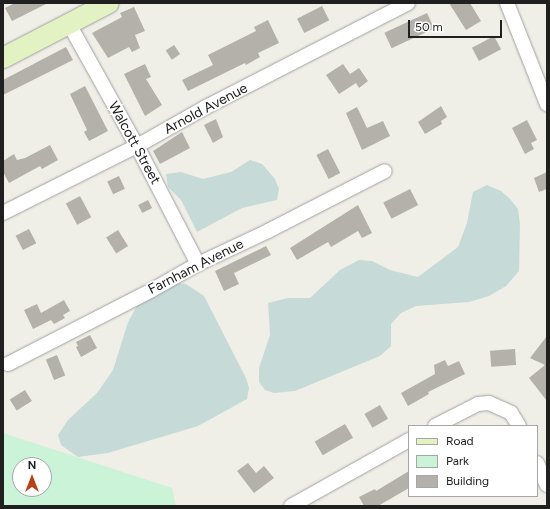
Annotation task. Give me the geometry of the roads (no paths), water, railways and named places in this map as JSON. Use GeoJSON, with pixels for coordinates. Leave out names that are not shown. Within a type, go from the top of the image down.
{"type":"FeatureCollection","features":[{"type":"Feature","properties":{"kind":"street"},"geometry":{"type":"LineString","coordinates":[[3,58],[109,3]]}},
{"type":"Feature","properties":{"kind":"street","name":"Arnold Avenue"},"geometry":{"type":"LineString","coordinates":[[3,213],[137,146],[206,107],[408,3]]}},
{"type":"Feature","properties":{"kind":"street"},"geometry":{"type":"LineString","coordinates":[[507,3],[547,104]]}},
{"type":"Feature","properties":{"kind":"street","name":"Walcott Street"},"geometry":{"type":"LineString","coordinates":[[69,24],[137,146],[198,264]]}},
{"type":"Feature","properties":{"kind":"street","name":"Farnham Avenue"},"geometry":{"type":"LineString","coordinates":[[8,364],[152,290],[198,264],[268,231],[385,171]]}},
{"type":"Feature","properties":{"kind":"street"},"geometry":{"type":"LineString","coordinates":[[437,425],[478,404],[489,403],[501,406],[511,413],[518,425]]}},
{"type":"Feature","properties":{"kind":"street"},"geometry":{"type":"LineString","coordinates":[[290,506],[408,441]]}},
{"type":"Feature","properties":{"kind":"street"},"geometry":{"type":"LineString","coordinates":[[538,466],[547,485]]}}]}
